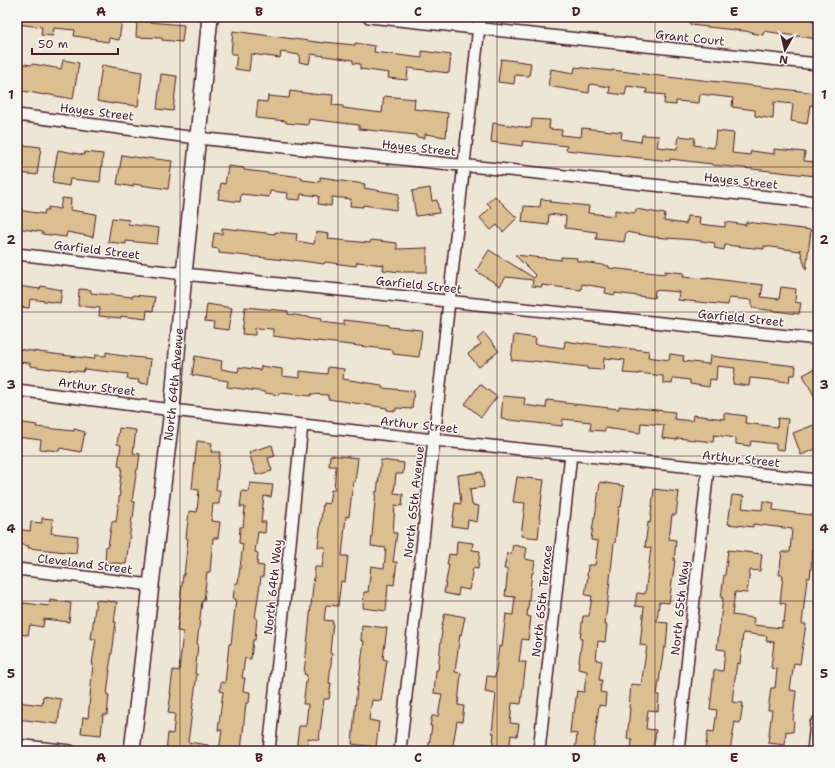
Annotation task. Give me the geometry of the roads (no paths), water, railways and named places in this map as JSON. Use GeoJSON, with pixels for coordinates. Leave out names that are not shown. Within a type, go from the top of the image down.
{"type":"FeatureCollection","features":[{"type":"Feature","properties":{"kind":"street","name":"North 64th Avenue"},"geometry":{"type":"LineString","coordinates":[[132,751],[172,410],[197,138],[210,17]]}},
{"type":"Feature","properties":{"kind":"street","name":"Grant Court"},"geometry":{"type":"LineString","coordinates":[[369,17],[818,64]]}},
{"type":"Feature","properties":{"kind":"street","name":"North 65th Avenue"},"geometry":{"type":"LineString","coordinates":[[400,751],[480,17]]}},
{"type":"Feature","properties":{"kind":"street","name":"Hayes Street"},"geometry":{"type":"LineString","coordinates":[[17,115],[197,138],[818,202]]}},
{"type":"Feature","properties":{"kind":"street","name":"Garfield Street"},"geometry":{"type":"LineString","coordinates":[[17,254],[184,274],[818,339]]}},
{"type":"Feature","properties":{"kind":"street","name":"Arthur Street"},"geometry":{"type":"LineString","coordinates":[[17,390],[172,410],[434,440],[818,480]]}},
{"type":"Feature","properties":{"kind":"street","name":"North 64th Way"},"geometry":{"type":"LineString","coordinates":[[269,751],[302,425]]}},
{"type":"Feature","properties":{"kind":"street","name":"North 65th Terrace"},"geometry":{"type":"LineString","coordinates":[[539,751],[571,454]]}},
{"type":"Feature","properties":{"kind":"street","name":"North 65th Way"},"geometry":{"type":"LineString","coordinates":[[678,751],[708,468]]}},
{"type":"Feature","properties":{"kind":"street","name":"Cleveland Street"},"geometry":{"type":"LineString","coordinates":[[17,569],[151,585]]}},
{"type":"Feature","properties":{"kind":"street"},"geometry":{"type":"LineString","coordinates":[[815,751],[818,724]]}},
{"type":"Feature","properties":{"kind":"street"},"geometry":{"type":"LineString","coordinates":[[17,745],[70,751]]}}]}
